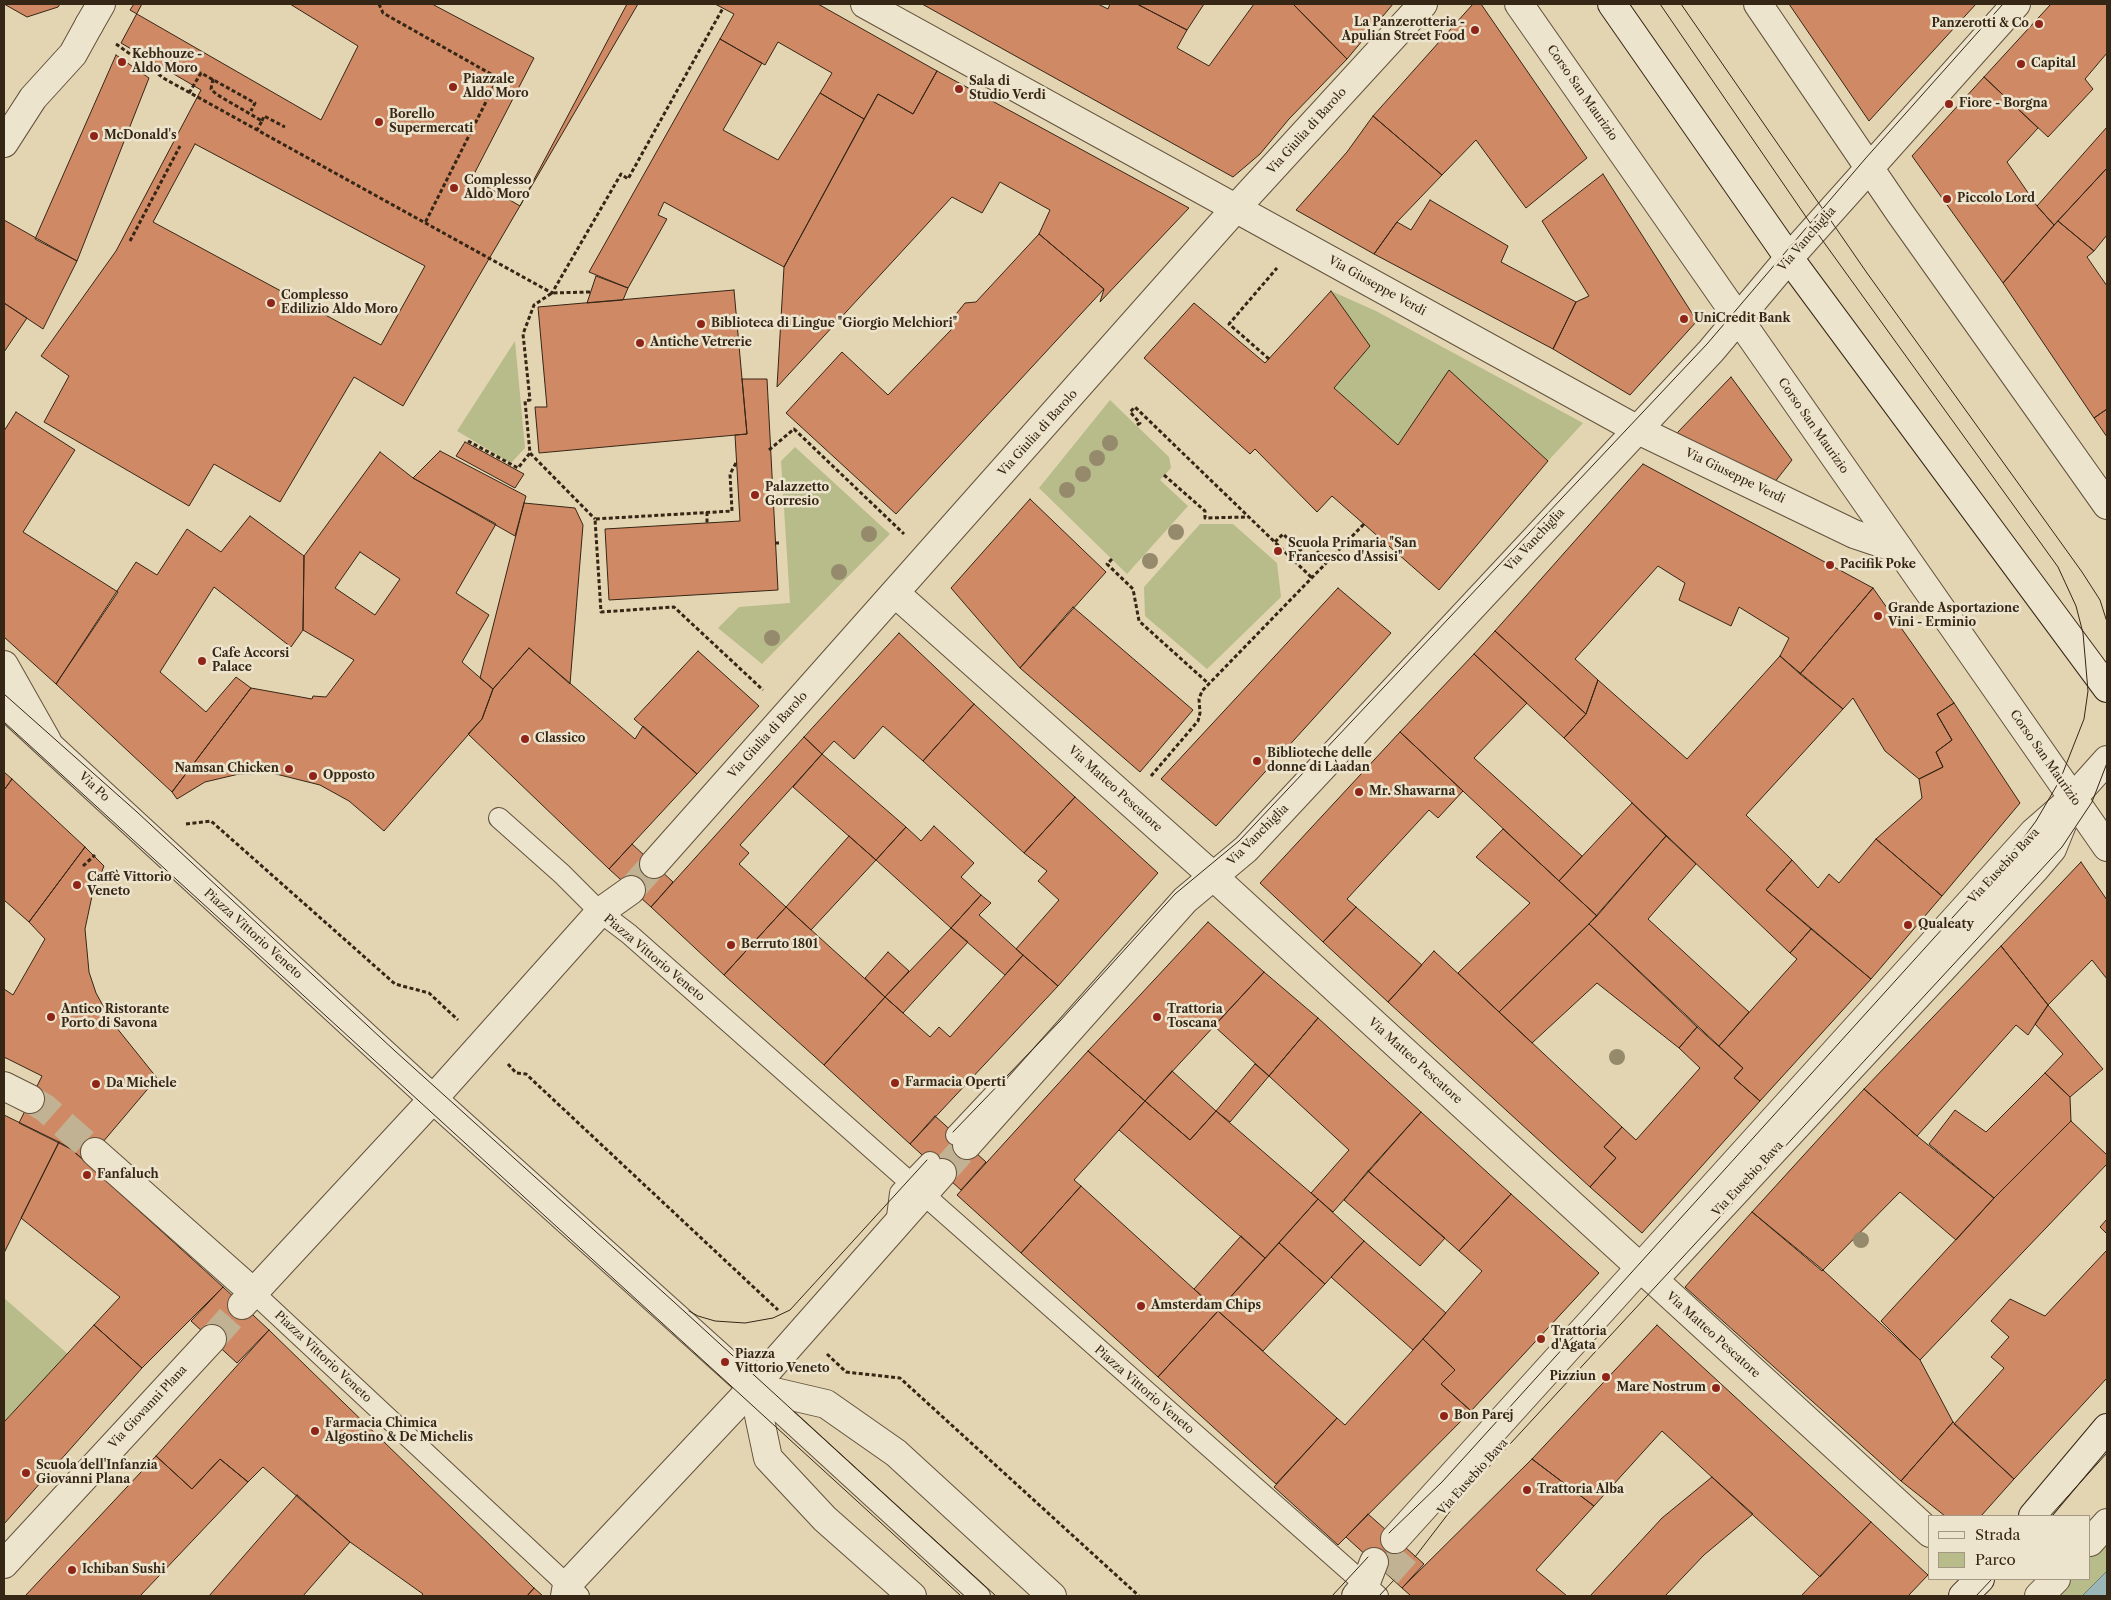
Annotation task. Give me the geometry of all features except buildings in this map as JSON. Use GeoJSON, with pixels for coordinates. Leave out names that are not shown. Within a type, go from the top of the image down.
{"type":"FeatureCollection","features":[{"type":"Feature","properties":{"kind":"street","name":"Via Giuseppe Verdi"},"geometry":{"type":"LineString","coordinates":[[865,4],[1638,430],[1854,534],[1899,549]]}},
{"type":"Feature","properties":{"kind":"street","name":"Via Giulia di Barolo"},"geometry":{"type":"LineString","coordinates":[[654,864],[1236,208],[1423,4]]}},
{"type":"Feature","properties":{"kind":"street","name":"Corso San Maurizio"},"geometry":{"type":"LineString","coordinates":[[1519,4],[2107,848]]}},
{"type":"Feature","properties":{"kind":"street"},"geometry":{"type":"LineString","coordinates":[[1612,4],[1789,258],[2107,688]]}},
{"type":"Feature","properties":{"kind":"street"},"geometry":{"type":"LineString","coordinates":[[1758,4],[2107,505]]}},
{"type":"Feature","properties":{"kind":"street","name":"Via Vanchiglia"},"geometry":{"type":"LineString","coordinates":[[961,1140],[1040,1062],[1185,900],[1246,849],[1638,430],[1738,320],[1789,258],[2016,4]]}},
{"type":"Feature","properties":{"kind":"street"},"geometry":{"type":"LineString","coordinates":[[4,144],[33,98],[74,54],[95,14]]}},
{"type":"Feature","properties":{"kind":"street"},"geometry":{"type":"LineString","coordinates":[[4,119],[33,98]]}},
{"type":"Feature","properties":{"kind":"street","name":"Via Matteo Pescatore"},"geometry":{"type":"LineString","coordinates":[[895,594],[1214,877],[1928,1531]]}},
{"type":"Feature","properties":{"kind":"street","name":"Via Po"},"geometry":{"type":"LineString","coordinates":[[4,665],[48,745]]}},
{"type":"Feature","properties":{"kind":"street","name":"Via Po"},"geometry":{"type":"LineString","coordinates":[[4,704],[139,830]]}},
{"type":"Feature","properties":{"kind":"street","name":"Via Eusebio Bava"},"geometry":{"type":"LineString","coordinates":[[1401,1544],[1647,1274],[2034,832],[2073,798],[2107,760]]}},
{"type":"Feature","properties":{"kind":"street","name":"Piazza Vittorio Veneto"},"geometry":{"type":"LineString","coordinates":[[139,830],[433,1099],[753,1387],[826,1404],[896,1453],[1052,1596]]}},
{"type":"Feature","properties":{"kind":"street"},"geometry":{"type":"LineString","coordinates":[[600,912],[631,890]]}},
{"type":"Feature","properties":{"kind":"street","name":"Piazza Vittorio Veneto"},"geometry":{"type":"LineString","coordinates":[[95,1152],[248,1299],[433,1099],[600,912]]}},
{"type":"Feature","properties":{"kind":"street"},"geometry":{"type":"LineString","coordinates":[[4,1086],[30,1099]]}},
{"type":"Feature","properties":{"kind":"street"},"geometry":{"type":"LineString","coordinates":[[916,1189],[936,1168]]}},
{"type":"Feature","properties":{"kind":"street","name":"Piazza Vittorio Veneto"},"geometry":{"type":"LineString","coordinates":[[571,1592],[896,1225],[916,1189]]}},
{"type":"Feature","properties":{"kind":"street","name":"Via Giovanni Plana"},"geometry":{"type":"LineString","coordinates":[[4,1564],[212,1339]]}},
{"type":"Feature","properties":{"kind":"street"},"geometry":{"type":"LineString","coordinates":[[753,1387],[768,1458],[825,1519],[912,1596]]}},
{"type":"Feature","properties":{"kind":"street"},"geometry":{"type":"LineString","coordinates":[[2034,1515],[2107,1428]]}},
{"type":"Feature","properties":{"kind":"street"},"geometry":{"type":"LineString","coordinates":[[2091,1541],[2107,1523]]}},
{"type":"Feature","properties":{"kind":"street"},"geometry":{"type":"LineString","coordinates":[[1963,1596],[1979,1580]]}},
{"type":"Feature","properties":{"kind":"street"},"geometry":{"type":"LineString","coordinates":[[2040,1596],[2055,1580]]}},
{"type":"Feature","properties":{"kind":"lane","name":"Piazza Vittorio Veneto"},"geometry":{"type":"LineString","coordinates":[[499,818],[562,874],[600,912],[629,934],[916,1189],[1372,1583]]}},
{"type":"Feature","properties":{"kind":"lane","name":"Piazza Vittorio Veneto"},"geometry":{"type":"LineString","coordinates":[[248,1299],[571,1592]]}},
{"type":"Feature","properties":{"kind":"lane","name":"Piazza Vittorio Veneto"},"geometry":{"type":"LineString","coordinates":[[753,1387],[980,1596]]}},
{"type":"Feature","properties":{"kind":"path"},"geometry":{"type":"LineString","coordinates":[[379,4],[383,13],[498,78],[425,223]]}},
{"type":"Feature","properties":{"kind":"path"},"geometry":{"type":"LineString","coordinates":[[723,8],[628,178],[621,174],[552,292],[534,305],[523,334],[530,400],[525,401],[530,453],[595,519],[601,612],[674,607],[787,712]]}},
{"type":"Feature","properties":{"kind":"path"},"geometry":{"type":"LineString","coordinates":[[95,14],[165,80],[552,292],[590,292]]}},
{"type":"Feature","properties":{"kind":"path"},"geometry":{"type":"LineString","coordinates":[[189,93],[201,73],[255,103],[251,111]]}},
{"type":"Feature","properties":{"kind":"path"},"geometry":{"type":"LineString","coordinates":[[214,80],[211,90],[262,121]]}},
{"type":"Feature","properties":{"kind":"path"},"geometry":{"type":"LineString","coordinates":[[257,130],[264,116],[285,127]]}},
{"type":"Feature","properties":{"kind":"path"},"geometry":{"type":"LineString","coordinates":[[130,241],[180,146]]}},
{"type":"Feature","properties":{"kind":"path"},"geometry":{"type":"LineString","coordinates":[[1269,359],[1229,324],[1298,243]]}},
{"type":"Feature","properties":{"kind":"path"},"geometry":{"type":"LineString","coordinates":[[1137,425],[1140,423],[1130,412],[1135,406],[1312,578]]}},
{"type":"Feature","properties":{"kind":"path"},"geometry":{"type":"LineString","coordinates":[[769,450],[794,429],[928,557]]}},
{"type":"Feature","properties":{"kind":"path"},"geometry":{"type":"LineString","coordinates":[[468,442],[518,468],[530,453]]}},
{"type":"Feature","properties":{"kind":"path"},"geometry":{"type":"LineString","coordinates":[[595,519],[732,511],[730,474],[736,463]]}},
{"type":"Feature","properties":{"kind":"path"},"geometry":{"type":"LineString","coordinates":[[1164,475],[1205,511],[1205,518],[1249,517]]}},
{"type":"Feature","properties":{"kind":"path"},"geometry":{"type":"LineString","coordinates":[[707,512],[708,523]]}},
{"type":"Feature","properties":{"kind":"path"},"geometry":{"type":"LineString","coordinates":[[1232,518],[1233,524]]}},
{"type":"Feature","properties":{"kind":"path"},"geometry":{"type":"LineString","coordinates":[[1129,801],[1189,734],[1198,721],[1200,713],[1199,699],[1202,691],[1364,524]]}},
{"type":"Feature","properties":{"kind":"path"},"geometry":{"type":"LineString","coordinates":[[1275,542],[1283,534],[1311,560],[1318,552],[1328,562]]}},
{"type":"Feature","properties":{"kind":"path"},"geometry":{"type":"LineString","coordinates":[[1112,559],[1107,564],[1133,589],[1139,621],[1209,684]]}},
{"type":"Feature","properties":{"kind":"path"},"geometry":{"type":"LineString","coordinates":[[139,830],[211,822],[395,984],[429,993],[460,1022]]}},
{"type":"Feature","properties":{"kind":"path"},"geometry":{"type":"LineString","coordinates":[[83,866],[95,855]]}},
{"type":"Feature","properties":{"kind":"path"},"geometry":{"type":"LineString","coordinates":[[506,1062],[516,1072],[526,1074],[776,1308]]}},
{"type":"Feature","properties":{"kind":"path"},"geometry":{"type":"LineString","coordinates":[[824,1352],[846,1372],[900,1378],[1139,1596]]}},
{"type":"Feature","properties":{"kind":"green space"},"geometry":{"type":"Polygon","coordinates":[[[1331,291],[1376,311],[1583,423],[1548,461],[1449,371],[1398,445],[1334,388],[1370,346],[1331,291]]]}},
{"type":"Feature","properties":{"kind":"green space"},"geometry":{"type":"Polygon","coordinates":[[[515,341],[525,448],[511,463],[457,431],[515,341]]]}},
{"type":"Feature","properties":{"kind":"green space"},"geometry":{"type":"Polygon","coordinates":[[[1110,400],[1169,457],[1171,468],[1160,480],[1188,506],[1127,574],[1039,488],[1110,400]]]}},
{"type":"Feature","properties":{"kind":"green space"},"geometry":{"type":"Polygon","coordinates":[[[795,447],[890,534],[762,664],[718,628],[739,607],[790,603],[781,461],[795,447]]]}},
{"type":"Feature","properties":{"kind":"green space"},"geometry":{"type":"Polygon","coordinates":[[[1200,524],[1233,524],[1277,563],[1281,597],[1207,669],[1145,616],[1144,587],[1200,524]]]}},
{"type":"Feature","properties":{"kind":"green space"},"geometry":{"type":"Polygon","coordinates":[[[4,1298],[68,1354],[4,1422],[4,1298]]]}},
{"type":"Feature","properties":{"kind":"green space"},"geometry":{"type":"Polygon","coordinates":[[[2107,1523],[2107,1596],[2036,1596],[2052,1580],[2091,1580],[2091,1540],[2107,1523]]]}},
{"type":"Feature","properties":{"kind":"water"},"geometry":{"type":"Polygon","coordinates":[[[2107,1571],[2107,1596],[2083,1596],[2083,1595],[2107,1571]]]}},
{"type":"Feature","properties":{"kind":"tunnel"},"geometry":{"type":"LineString","coordinates":[[631,890],[654,864]]}},
{"type":"Feature","properties":{"kind":"tunnel"},"geometry":{"type":"LineString","coordinates":[[30,1099],[45,1108],[95,1152]]}},
{"type":"Feature","properties":{"kind":"tunnel"},"geometry":{"type":"LineString","coordinates":[[942,1173],[967,1145]]}},
{"type":"Feature","properties":{"kind":"tunnel"},"geometry":{"type":"LineString","coordinates":[[212,1339],[242,1305]]}},
{"type":"Feature","properties":{"kind":"tunnel"},"geometry":{"type":"LineString","coordinates":[[1387,1574],[1408,1550]]}},
{"type":"Feature","properties":{"kind":"tram line"},"geometry":{"type":"LineString","coordinates":[[1389,1533],[1442,1482],[2019,844],[2036,821],[2060,780],[2084,719],[2088,691],[2083,633],[2076,606],[2058,567],[1815,230],[1660,4]]}},
{"type":"Feature","properties":{"kind":"tram line"},"geometry":{"type":"LineString","coordinates":[[1681,4],[1867,273],[2082,572],[2100,600],[2107,622]]}},
{"type":"Feature","properties":{"kind":"tram line"},"geometry":{"type":"LineString","coordinates":[[953,1132],[1060,1021],[1175,894],[1239,841],[1707,344],[1865,159],[2003,4]]}},
{"type":"Feature","properties":{"kind":"tram line"},"geometry":{"type":"LineString","coordinates":[[4,694],[137,812],[395,1051],[996,1596]]}},
{"type":"Feature","properties":{"kind":"tram line"},"geometry":{"type":"LineString","coordinates":[[4,722],[961,1596]]}},
{"type":"Feature","properties":{"kind":"tram line"},"geometry":{"type":"LineString","coordinates":[[1415,1557],[1461,1497],[2062,847],[2092,802],[2107,763]]}},
{"type":"Feature","properties":{"kind":"tram line"},"geometry":{"type":"LineString","coordinates":[[689,1311],[715,1321],[745,1323],[773,1318],[790,1310],[927,1160]]}},
{"type":"Feature","properties":{"kind":"tram line"},"geometry":{"type":"LineString","coordinates":[[2051,1515],[2107,1453]]}},
{"type":"Feature","properties":{"kind":"tram line"},"geometry":{"type":"LineString","coordinates":[[1332,1596],[1368,1557]]}},
{"type":"Feature","properties":{"kind":"tram line"},"geometry":{"type":"LineString","coordinates":[[1379,1596],[1394,1580]]}},
{"type":"Feature","properties":{"kind":"tram line"},"geometry":{"type":"LineString","coordinates":[[1976,1596],[1991,1580]]}},
{"type":"Feature","properties":{"kind":"place","name":"Panzerotti & Co"},"geometry":{"type":"Point","coordinates":[2039,24]}},
{"type":"Feature","properties":{"kind":"place","name":"La Panzerotteria - Apulian Street Food"},"geometry":{"type":"Point","coordinates":[1475,30]}},
{"type":"Feature","properties":{"kind":"place","name":"Kebhouze - Aldo Moro"},"geometry":{"type":"Point","coordinates":[122,62]}},
{"type":"Feature","properties":{"kind":"place","name":"Capital"},"geometry":{"type":"Point","coordinates":[2021,64]}},
{"type":"Feature","properties":{"kind":"place","name":"Piazzale Aldo Moro"},"geometry":{"type":"Point","coordinates":[453,87]}},
{"type":"Feature","properties":{"kind":"place","name":"Sala di Studio Verdi"},"geometry":{"type":"Point","coordinates":[959,89]}},
{"type":"Feature","properties":{"kind":"place","name":"Fiore - Borgna"},"geometry":{"type":"Point","coordinates":[1949,104]}},
{"type":"Feature","properties":{"kind":"place","name":"Borello Supermercati"},"geometry":{"type":"Point","coordinates":[379,122]}},
{"type":"Feature","properties":{"kind":"place","name":"McDonald's"},"geometry":{"type":"Point","coordinates":[94,136]}},
{"type":"Feature","properties":{"kind":"place","name":"Complesso Aldo Moro"},"geometry":{"type":"Point","coordinates":[454,188]}},
{"type":"Feature","properties":{"kind":"place","name":"Piccolo Lord"},"geometry":{"type":"Point","coordinates":[1947,199]}},
{"type":"Feature","properties":{"kind":"place","name":"Complesso Edilizio Aldo Moro"},"geometry":{"type":"Point","coordinates":[271,303]}},
{"type":"Feature","properties":{"kind":"place","name":"UniCredit Bank"},"geometry":{"type":"Point","coordinates":[1684,319]}},
{"type":"Feature","properties":{"kind":"place","name":"Biblioteca di Lingue \"Giorgio Melchiori\""},"geometry":{"type":"Point","coordinates":[701,324]}},
{"type":"Feature","properties":{"kind":"place","name":"Antiche Vetrerie"},"geometry":{"type":"Point","coordinates":[640,343]}},
{"type":"Feature","properties":{"kind":"place","name":"Palazzetto Gorresio"},"geometry":{"type":"Point","coordinates":[755,495]}},
{"type":"Feature","properties":{"kind":"place","name":"Scuola Primaria \"San Francesco d'Assisi\""},"geometry":{"type":"Point","coordinates":[1278,551]}},
{"type":"Feature","properties":{"kind":"place","name":"Pacifik Poke"},"geometry":{"type":"Point","coordinates":[1830,565]}},
{"type":"Feature","properties":{"kind":"place","name":"Grande Asportazione Vini - Erminio"},"geometry":{"type":"Point","coordinates":[1878,616]}},
{"type":"Feature","properties":{"kind":"place","name":"Cafe Accorsi Palace"},"geometry":{"type":"Point","coordinates":[202,661]}},
{"type":"Feature","properties":{"kind":"place","name":"Classico"},"geometry":{"type":"Point","coordinates":[525,739]}},
{"type":"Feature","properties":{"kind":"place","name":"Biblioteche delle donne di Làadan"},"geometry":{"type":"Point","coordinates":[1257,761]}},
{"type":"Feature","properties":{"kind":"place","name":"Namsan Chicken"},"geometry":{"type":"Point","coordinates":[289,769]}},
{"type":"Feature","properties":{"kind":"place","name":"Opposto"},"geometry":{"type":"Point","coordinates":[313,776]}},
{"type":"Feature","properties":{"kind":"place","name":"Mr. Shawarna"},"geometry":{"type":"Point","coordinates":[1359,792]}},
{"type":"Feature","properties":{"kind":"place","name":"Caffè Vittorio Veneto"},"geometry":{"type":"Point","coordinates":[77,885]}},
{"type":"Feature","properties":{"kind":"place","name":"Qualeaty"},"geometry":{"type":"Point","coordinates":[1908,925]}},
{"type":"Feature","properties":{"kind":"place","name":"Berruto 1801"},"geometry":{"type":"Point","coordinates":[731,945]}},
{"type":"Feature","properties":{"kind":"place","name":"Antico Ristorante Porto di Savona"},"geometry":{"type":"Point","coordinates":[51,1017]}},
{"type":"Feature","properties":{"kind":"place","name":"Trattoria Toscana"},"geometry":{"type":"Point","coordinates":[1157,1017]}},
{"type":"Feature","properties":{"kind":"place","name":"Farmacia Operti"},"geometry":{"type":"Point","coordinates":[895,1083]}},
{"type":"Feature","properties":{"kind":"place","name":"Da Michele"},"geometry":{"type":"Point","coordinates":[96,1084]}},
{"type":"Feature","properties":{"kind":"place","name":"Fanfaluch"},"geometry":{"type":"Point","coordinates":[87,1175]}},
{"type":"Feature","properties":{"kind":"place","name":"Amsterdam Chips"},"geometry":{"type":"Point","coordinates":[1141,1306]}},
{"type":"Feature","properties":{"kind":"place","name":"Trattoria d'Agata"},"geometry":{"type":"Point","coordinates":[1541,1339]}},
{"type":"Feature","properties":{"kind":"place","name":"Piazza Vittorio Veneto"},"geometry":{"type":"Point","coordinates":[725,1362]}},
{"type":"Feature","properties":{"kind":"place","name":"Pizziun"},"geometry":{"type":"Point","coordinates":[1606,1377]}},
{"type":"Feature","properties":{"kind":"place","name":"Mare Nostrum"},"geometry":{"type":"Point","coordinates":[1716,1388]}},
{"type":"Feature","properties":{"kind":"place","name":"Bon Parej"},"geometry":{"type":"Point","coordinates":[1444,1416]}},
{"type":"Feature","properties":{"kind":"place","name":"Farmacia Chimica Algostino & De Michelis"},"geometry":{"type":"Point","coordinates":[315,1431]}},
{"type":"Feature","properties":{"kind":"place","name":"Scuola dell'Infanzia Giovanni Plana"},"geometry":{"type":"Point","coordinates":[26,1473]}},
{"type":"Feature","properties":{"kind":"place","name":"Trattoria Alba"},"geometry":{"type":"Point","coordinates":[1527,1490]}},
{"type":"Feature","properties":{"kind":"place","name":"Ichiban Sushi"},"geometry":{"type":"Point","coordinates":[72,1570]}}]}
